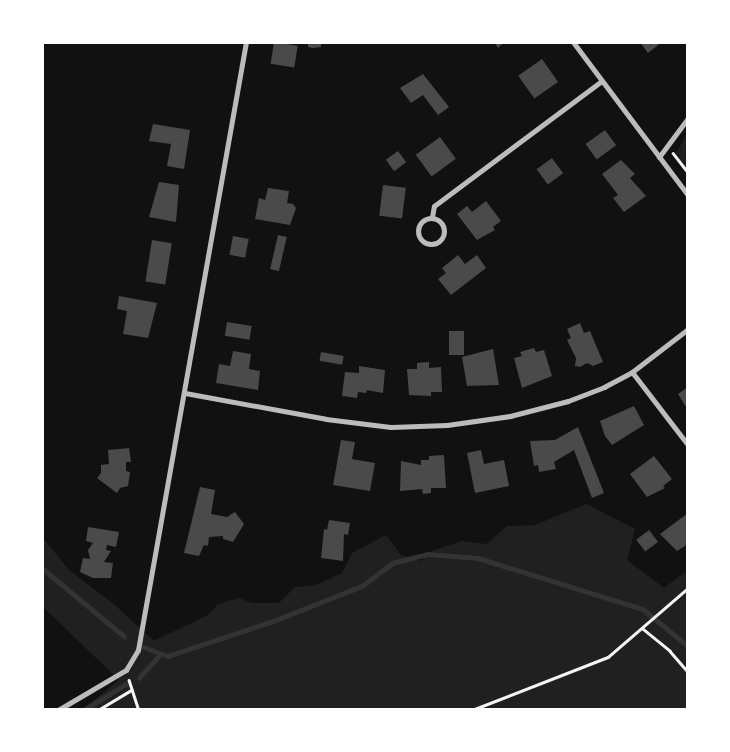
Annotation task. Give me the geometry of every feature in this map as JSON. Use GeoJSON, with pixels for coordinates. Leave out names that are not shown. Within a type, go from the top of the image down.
{"type":"FeatureCollection","features":[{"type":"Feature","properties":{"kind":"street"},"geometry":{"type":"LineString","coordinates":[[58,710],[126,670],[138,650],[246,42]]}},
{"type":"Feature","properties":{"kind":"street"},"geometry":{"type":"LineString","coordinates":[[573,42],[688,195]]}},
{"type":"Feature","properties":{"kind":"street"},"geometry":{"type":"LineString","coordinates":[[432,217],[434,206],[602,81]]}},
{"type":"Feature","properties":{"kind":"street"},"geometry":{"type":"LineString","coordinates":[[659,157],[669,148],[688,118]]}},
{"type":"Feature","properties":{"kind":"street"},"geometry":{"type":"LineString","coordinates":[[432,217],[442,224],[444,232],[434,244],[426,244],[418,231],[420,223],[432,217]]}},
{"type":"Feature","properties":{"kind":"street"},"geometry":{"type":"LineString","coordinates":[[185,393],[326,419],[420,428],[510,416],[568,401],[632,372],[688,329]]}},
{"type":"Feature","properties":{"kind":"street"},"geometry":{"type":"LineString","coordinates":[[632,372],[688,445]]}},
{"type":"Feature","properties":{"kind":"path"},"geometry":{"type":"LineString","coordinates":[[669,148],[688,172]]}},
{"type":"Feature","properties":{"kind":"path"},"geometry":{"type":"LineString","coordinates":[[472,710],[608,656],[688,588]]}},
{"type":"Feature","properties":{"kind":"path"},"geometry":{"type":"LineString","coordinates":[[643,627],[670,651],[688,672]]}},
{"type":"Feature","properties":{"kind":"path"},"geometry":{"type":"LineString","coordinates":[[126,670],[139,710]]}},
{"type":"Feature","properties":{"kind":"path"},"geometry":{"type":"LineString","coordinates":[[98,710],[131,690]]}},
{"type":"Feature","properties":{"kind":"shaded area"},"geometry":{"type":"Polygon","coordinates":[[[687,134],[687,168],[676,153],[687,134]]]}},
{"type":"Feature","properties":{"kind":"shaded area"},"geometry":{"type":"Polygon","coordinates":[[[586,504],[635,529],[627,560],[664,588],[687,571],[687,709],[83,709],[119,680],[43,607],[42,537],[69,570],[115,605],[154,641],[208,615],[218,604],[239,598],[252,603],[279,603],[295,587],[316,585],[342,573],[352,553],[386,535],[401,555],[421,561],[431,551],[462,541],[487,544],[507,526],[535,525],[586,504]]]}},
{"type":"Feature","properties":{"kind":"building"},"geometry":{"type":"Polygon","coordinates":[[[274,42],[298,46],[294,67],[271,64],[274,42]]]}},
{"type":"Feature","properties":{"kind":"building"},"geometry":{"type":"Polygon","coordinates":[[[308,42],[321,42],[321,47],[308,47],[308,42]]]}},
{"type":"Feature","properties":{"kind":"building"},"geometry":{"type":"Polygon","coordinates":[[[494,42],[504,42],[498,48],[494,42]]]}},
{"type":"Feature","properties":{"kind":"building"},"geometry":{"type":"Polygon","coordinates":[[[640,42],[662,42],[648,53],[640,42]]]}},
{"type":"Feature","properties":{"kind":"building"},"geometry":{"type":"Polygon","coordinates":[[[542,59],[558,82],[534,99],[518,76],[542,59]]]}},
{"type":"Feature","properties":{"kind":"building"},"geometry":{"type":"Polygon","coordinates":[[[423,74],[449,107],[438,115],[423,95],[411,103],[400,88],[423,74]]]}},
{"type":"Feature","properties":{"kind":"building"},"geometry":{"type":"Polygon","coordinates":[[[153,124],[190,130],[184,169],[167,166],[171,144],[149,141],[153,124]]]}},
{"type":"Feature","properties":{"kind":"building"},"geometry":{"type":"Polygon","coordinates":[[[605,130],[616,145],[597,159],[586,144],[605,130]]]}},
{"type":"Feature","properties":{"kind":"building"},"geometry":{"type":"Polygon","coordinates":[[[440,137],[456,159],[432,176],[416,155],[440,137]]]}},
{"type":"Feature","properties":{"kind":"building"},"geometry":{"type":"Polygon","coordinates":[[[398,151],[406,162],[394,171],[386,160],[398,151]]]}},
{"type":"Feature","properties":{"kind":"building"},"geometry":{"type":"Polygon","coordinates":[[[552,158],[563,173],[548,185],[537,169],[552,158]]]}},
{"type":"Feature","properties":{"kind":"building"},"geometry":{"type":"Polygon","coordinates":[[[621,160],[635,174],[630,178],[646,196],[624,212],[613,198],[618,195],[602,174],[621,160]]]}},
{"type":"Feature","properties":{"kind":"building"},"geometry":{"type":"Polygon","coordinates":[[[159,182],[179,185],[176,222],[149,217],[159,182]]]}},
{"type":"Feature","properties":{"kind":"building"},"geometry":{"type":"Polygon","coordinates":[[[383,185],[406,188],[402,219],[379,216],[383,185]]]}},
{"type":"Feature","properties":{"kind":"building"},"geometry":{"type":"Polygon","coordinates":[[[268,188],[289,191],[287,203],[293,204],[296,208],[290,225],[255,219],[259,198],[265,200],[268,188]]]}},
{"type":"Feature","properties":{"kind":"building"},"geometry":{"type":"Polygon","coordinates":[[[486,201],[501,221],[493,227],[495,230],[477,240],[457,214],[467,206],[472,212],[486,201]]]}},
{"type":"Feature","properties":{"kind":"building"},"geometry":{"type":"Polygon","coordinates":[[[278,235],[287,237],[279,271],[270,269],[278,235]]]}},
{"type":"Feature","properties":{"kind":"building"},"geometry":{"type":"Polygon","coordinates":[[[233,236],[249,239],[245,258],[229,255],[233,236]]]}},
{"type":"Feature","properties":{"kind":"building"},"geometry":{"type":"Polygon","coordinates":[[[152,240],[172,243],[165,285],[145,281],[152,240]]]}},
{"type":"Feature","properties":{"kind":"building"},"geometry":{"type":"Polygon","coordinates":[[[458,255],[465,264],[477,255],[486,268],[451,295],[438,279],[446,273],[442,268],[458,255]]]}},
{"type":"Feature","properties":{"kind":"building"},"geometry":{"type":"Polygon","coordinates":[[[119,296],[157,303],[148,338],[123,334],[127,311],[117,309],[119,296]]]}},
{"type":"Feature","properties":{"kind":"building"},"geometry":{"type":"Polygon","coordinates":[[[227,322],[252,326],[250,340],[225,336],[227,322]]]}},
{"type":"Feature","properties":{"kind":"building"},"geometry":{"type":"Polygon","coordinates":[[[580,323],[584,333],[590,331],[603,362],[593,366],[587,363],[580,367],[575,366],[576,358],[567,340],[571,338],[567,329],[580,323]]]}},
{"type":"Feature","properties":{"kind":"building"},"geometry":{"type":"Polygon","coordinates":[[[449,331],[464,331],[464,355],[449,355],[449,331]]]}},
{"type":"Feature","properties":{"kind":"building"},"geometry":{"type":"Polygon","coordinates":[[[534,348],[536,352],[544,350],[552,376],[522,388],[514,358],[522,356],[520,352],[534,348]]]}},
{"type":"Feature","properties":{"kind":"building"},"geometry":{"type":"Polygon","coordinates":[[[493,349],[499,385],[467,386],[462,357],[493,349]]]}},
{"type":"Feature","properties":{"kind":"building"},"geometry":{"type":"Polygon","coordinates":[[[233,351],[251,354],[249,369],[260,371],[258,390],[216,383],[219,364],[230,366],[233,351]]]}},
{"type":"Feature","properties":{"kind":"building"},"geometry":{"type":"Polygon","coordinates":[[[321,352],[344,356],[342,365],[319,361],[321,352]]]}},
{"type":"Feature","properties":{"kind":"building"},"geometry":{"type":"Polygon","coordinates":[[[429,362],[429,368],[441,367],[442,392],[431,392],[431,396],[409,395],[407,369],[417,369],[417,363],[429,362]]]}},
{"type":"Feature","properties":{"kind":"building"},"geometry":{"type":"Polygon","coordinates":[[[359,366],[385,370],[383,393],[367,390],[366,393],[358,392],[357,398],[342,396],[345,372],[359,373],[359,366]]]}},
{"type":"Feature","properties":{"kind":"building"},"geometry":{"type":"Polygon","coordinates":[[[688,387],[688,410],[678,394],[688,387]]]}},
{"type":"Feature","properties":{"kind":"building"},"geometry":{"type":"Polygon","coordinates":[[[634,406],[644,425],[612,445],[605,436],[600,421],[634,406]]]}},
{"type":"Feature","properties":{"kind":"building"},"geometry":{"type":"Polygon","coordinates":[[[578,427],[604,493],[592,498],[574,450],[554,462],[556,469],[539,472],[538,465],[534,466],[530,441],[555,440],[578,427]]]}},
{"type":"Feature","properties":{"kind":"building"},"geometry":{"type":"Polygon","coordinates":[[[341,440],[355,442],[352,459],[375,463],[370,491],[333,485],[341,440]]]}},
{"type":"Feature","properties":{"kind":"building"},"geometry":{"type":"Polygon","coordinates":[[[129,448],[131,462],[126,462],[126,471],[130,472],[128,486],[120,488],[117,493],[97,478],[101,473],[101,465],[109,464],[108,450],[129,448]]]}},
{"type":"Feature","properties":{"kind":"building"},"geometry":{"type":"Polygon","coordinates":[[[481,450],[484,464],[504,460],[509,486],[475,493],[467,453],[481,450]]]}},
{"type":"Feature","properties":{"kind":"building"},"geometry":{"type":"Polygon","coordinates":[[[444,455],[446,488],[431,488],[431,493],[423,494],[422,489],[400,491],[401,461],[421,465],[421,460],[429,460],[429,456],[444,455]]]}},
{"type":"Feature","properties":{"kind":"building"},"geometry":{"type":"Polygon","coordinates":[[[654,456],[672,479],[663,486],[665,488],[647,497],[630,474],[654,456]]]}},
{"type":"Feature","properties":{"kind":"building"},"geometry":{"type":"Polygon","coordinates":[[[200,487],[215,490],[211,514],[227,517],[235,512],[244,524],[233,542],[223,539],[223,536],[209,537],[208,546],[204,545],[199,556],[184,553],[200,487]]]}},
{"type":"Feature","properties":{"kind":"building"},"geometry":{"type":"Polygon","coordinates":[[[688,513],[688,544],[677,551],[660,534],[688,513]]]}},
{"type":"Feature","properties":{"kind":"building"},"geometry":{"type":"Polygon","coordinates":[[[329,520],[350,523],[348,535],[344,534],[343,561],[321,558],[324,529],[327,530],[329,520]]]}},
{"type":"Feature","properties":{"kind":"building"},"geometry":{"type":"Polygon","coordinates":[[[88,527],[119,532],[116,547],[107,545],[106,550],[111,551],[104,562],[113,563],[111,578],[93,578],[80,572],[83,558],[90,559],[88,550],[93,543],[86,541],[88,527]]]}},
{"type":"Feature","properties":{"kind":"building"},"geometry":{"type":"Polygon","coordinates":[[[649,530],[658,542],[645,552],[636,540],[649,530]]]}},
{"type":"Feature","properties":{"kind":"waterway"},"geometry":{"type":"LineString","coordinates":[[144,647],[168,656],[276,620],[362,586],[392,563],[427,554],[478,558],[643,609],[688,646]]}},
{"type":"Feature","properties":{"kind":"waterway"},"geometry":{"type":"LineString","coordinates":[[42,568],[124,636]]}},
{"type":"Feature","properties":{"kind":"waterway"},"geometry":{"type":"LineString","coordinates":[[139,678],[160,655]]}},
{"type":"Feature","properties":{"kind":"waterway"},"geometry":{"type":"LineString","coordinates":[[84,710],[126,684]]}}]}
